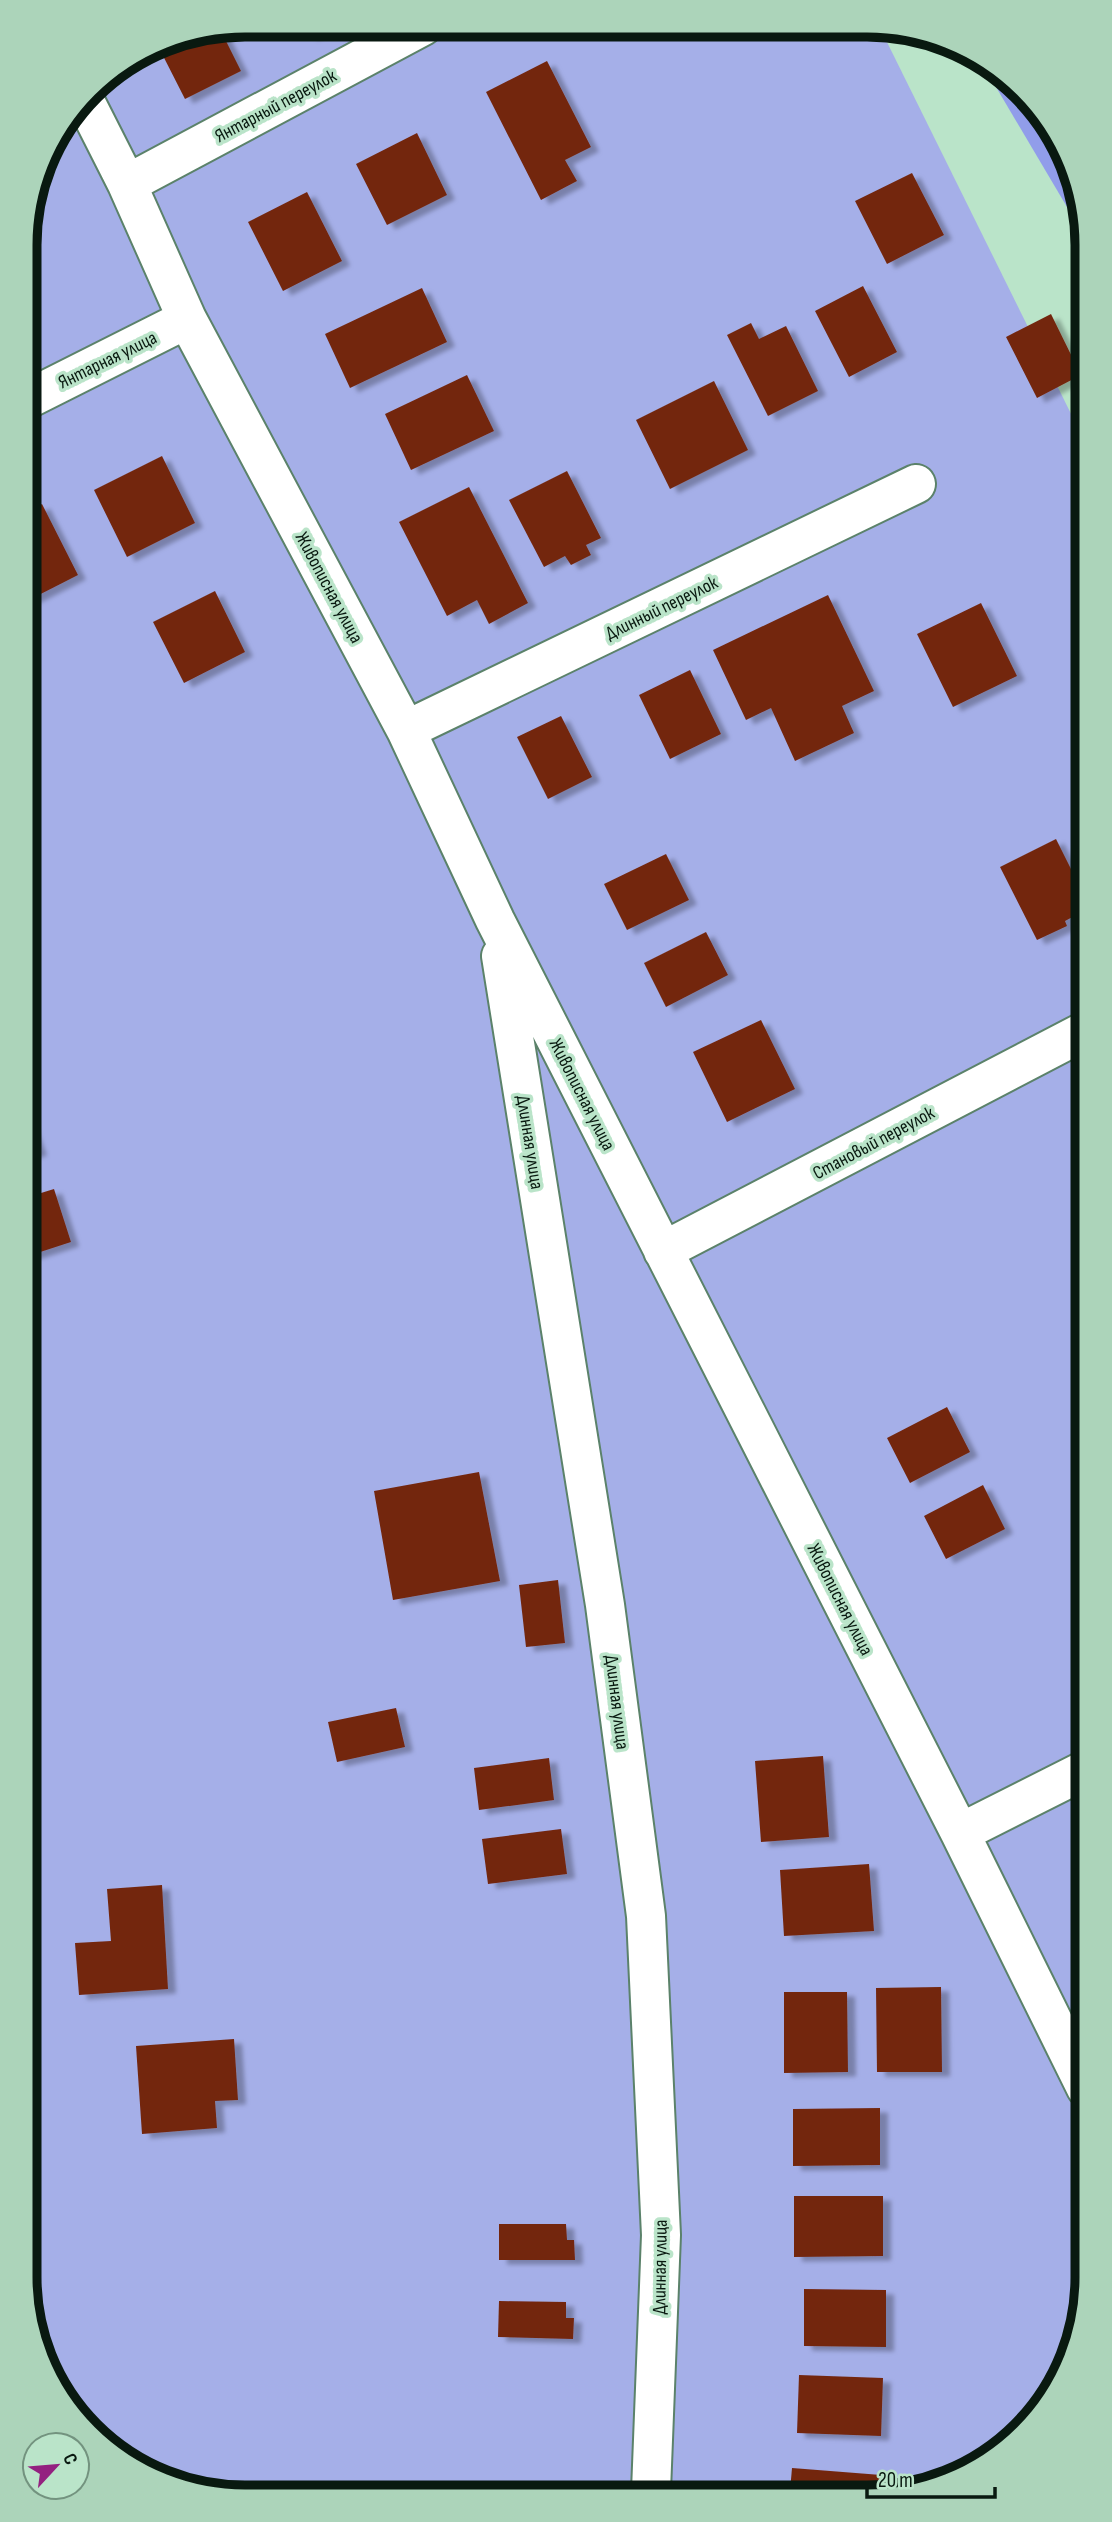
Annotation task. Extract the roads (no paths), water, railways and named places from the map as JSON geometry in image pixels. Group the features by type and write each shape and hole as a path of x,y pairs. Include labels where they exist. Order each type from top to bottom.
{"street":[{"name":"Янтарный переулок","path":"127,184 402,37"},
{"name":"Живописная улица","path":"89,108 127,184 187,319 406,730 495,920 960,1833 1075,2066"},
{"name":"Янтарная улица","path":"37,394 187,319"},
{"name":"Длинный переулок","path":"406,730 916,484"},
{"name":"Длинная улица","path":"495,920 605,1605 646,1916 661,2235 651,2485"},
{"name":"Становый переулок","path":"663,1251 1075,1036"},
{"path":"960,1833 1075,1774"}]}
